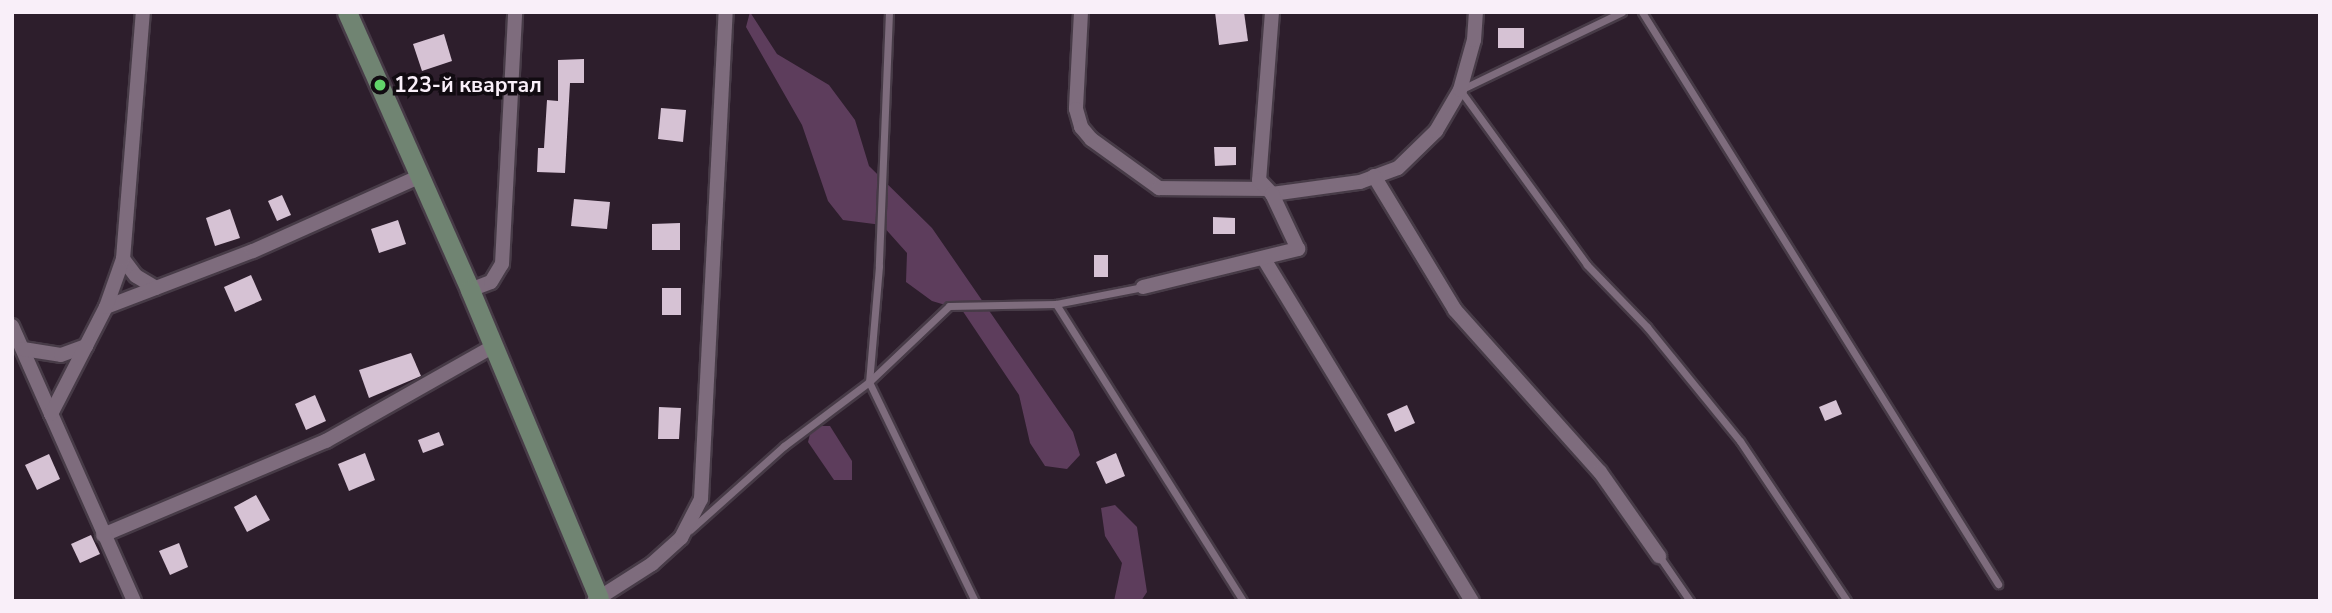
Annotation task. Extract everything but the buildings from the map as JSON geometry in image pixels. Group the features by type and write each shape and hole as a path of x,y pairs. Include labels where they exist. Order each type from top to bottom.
{"street":[{"path":"51,414 106,307 123,259 143,12"},
{"path":"347,12 494,346 597,600 652,564 681,538 701,499 706,462 726,12"},
{"path":"470,290 491,282 502,264 515,12"},
{"path":"1081,12 1076,109 1081,127 1091,139 1159,188 1268,192 1374,176 1398,167 1436,131 1460,90 1474,40 1476,12"},
{"path":"1143,287 1298,249 1259,180 1272,12"},
{"path":"106,307 421,176"},
{"path":"1374,176 1455,310 1600,472 1659,556"},
{"path":"123,259 136,276 156,288"},
{"path":"1264,259 1472,601"},
{"path":"12,326 134,601"},
{"path":"23,349 61,355 86,346"},
{"path":"103,535 326,441 494,346"}],"lane":[{"path":"889,12 879,266 869,382 975,601"},
{"path":"1622,12 1460,90 1587,265 1647,327 1740,441 1847,601"},
{"path":"1642,12 1998,584"},
{"path":"681,538 784,446 869,382 949,306 1055,304 1143,287"},
{"path":"1055,304 1243,601"},
{"path":"1659,556 1690,601"}],"shaded area":[{"path":"750,12 777,54 829,85 855,120 869,166 932,228 1073,432 1080,455 1067,469 1045,466 1030,443 1019,395 962,310 932,301 906,282 907,253 882,225 843,220 828,201 802,125 746,27"},
{"path":"812,426 830,426 852,461 852,480 834,480 808,442"},
{"path":"1115,505 1137,527 1147,592 1141,601 1114,601 1122,563 1105,536 1101,508"}],"place":[{"name":"123-й квартал","path":"380,85"}]}
